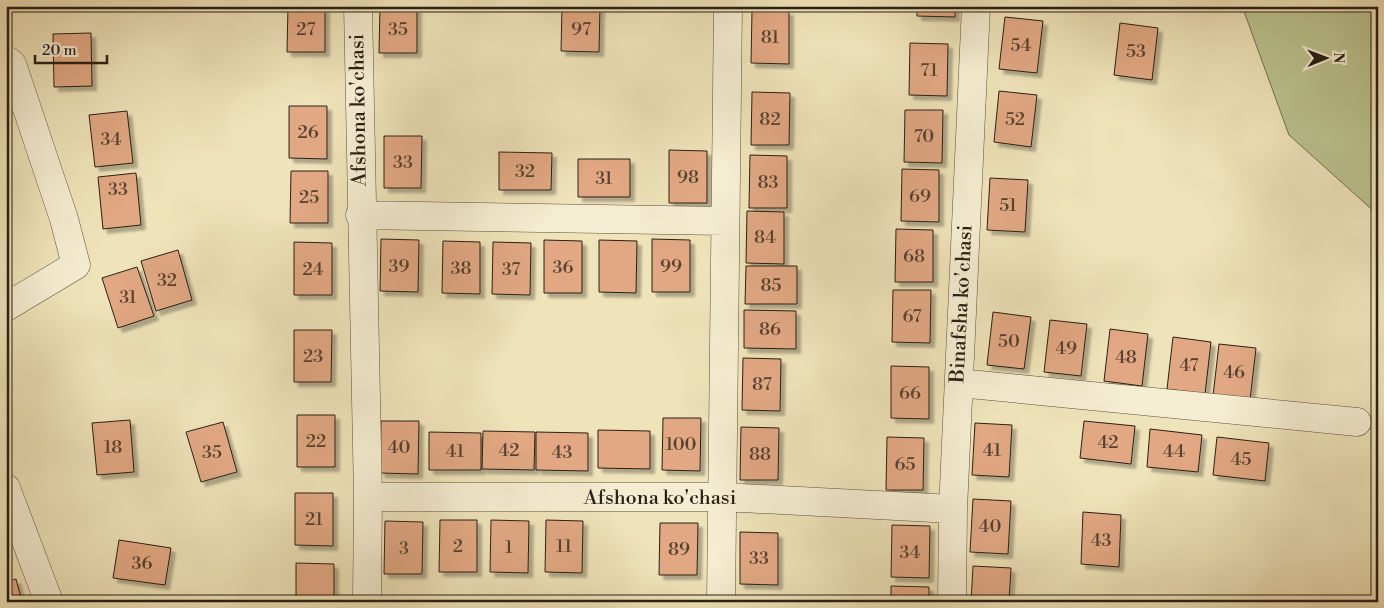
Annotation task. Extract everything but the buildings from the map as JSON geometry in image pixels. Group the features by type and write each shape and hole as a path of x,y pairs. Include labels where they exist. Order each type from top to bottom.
{"street":[{"name":"Afshona ko'chasi","path":"358,6 360,215 368,497 368,602"},
{"path":"721,602 728,6"},
{"name":"Binafsha ko'chasi","path":"952,602 953,509 976,6"},
{"path":"6,60 12,64 64,219 76,265 6,307"},
{"name":"Afshona ko'chasi","path":"360,215 725,221"},
{"path":"959,383 1356,422"},
{"path":"6,488 49,602"},
{"name":"Afshona ko'chasi","path":"368,497 722,498 953,509"}],"green space":[{"path":"1242,6 1378,6 1378,215 1289,135"}]}
